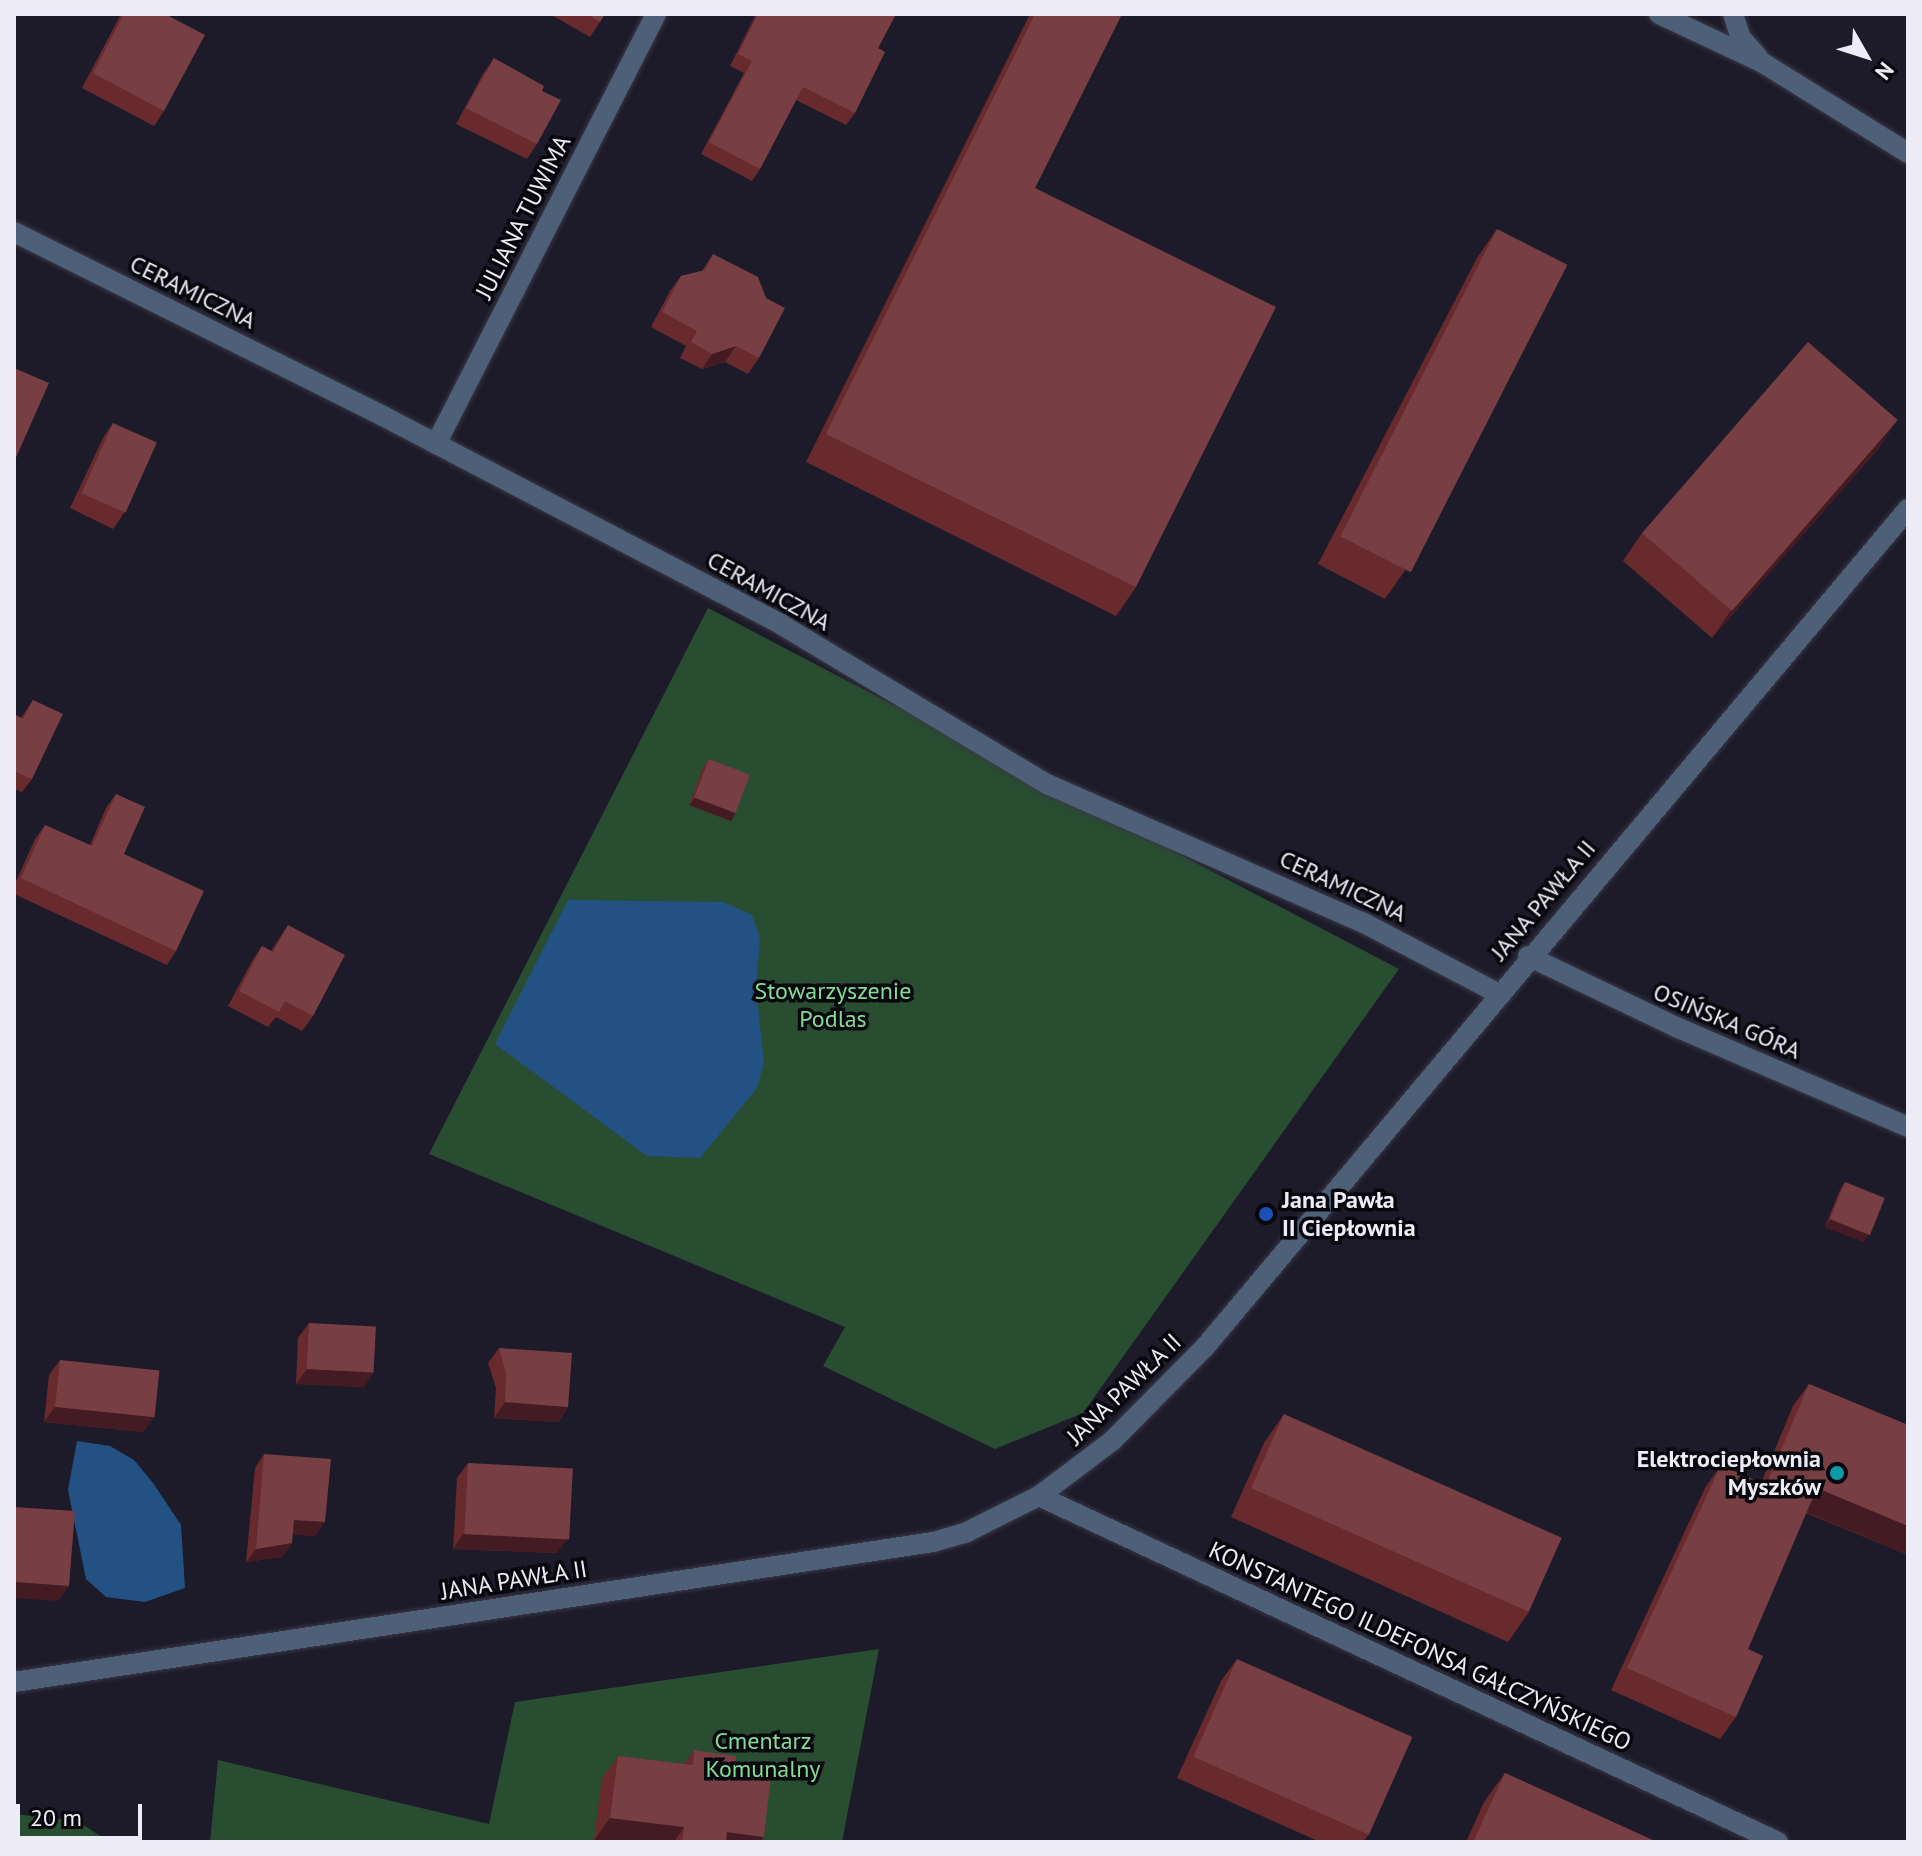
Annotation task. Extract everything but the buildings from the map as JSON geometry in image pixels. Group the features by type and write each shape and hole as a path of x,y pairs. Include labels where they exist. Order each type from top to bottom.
{"street":[{"name":"JULIANA TUWIMA","path":"436,444 656,14"},
{"path":"1659,14 1763,63 1908,153"},
{"path":"1733,14 1741,38 1763,63"},
{"name":"CERAMICZNA","path":"14,232 436,444 782,625 1047,784 1364,923 1499,994"},
{"name":"JANA PAWŁA II","path":"14,1682 933,1542 967,1532 1039,1496 1112,1441 1178,1378 1528,956 1908,509"},
{"name":"OSIŃSKA GÓRA","path":"1528,956 1664,1022 1908,1127"},
{"name":"KONSTANTEGO ILDEFONSA GAŁCZYŃSKIEGO","path":"1039,1496 1778,1842"}],"green space":[{"name":"Stowarzyszenie Podlas","path":"708,608 1399,969 1083,1413 995,1449 823,1366 845,1327 429,1154"},
{"name":"Cmentarz Komunalny","path":"879,1649 842,1842 210,1842 218,1760 489,1824 515,1702"},
{"path":"14,1814 77,1821 110,1842 14,1842"}],"water":[{"path":"568,900 723,902 752,915 760,938 756,987 764,1063 757,1088 700,1158 647,1156 495,1044"},
{"path":"77,1441 110,1446 134,1460 153,1483 181,1525 185,1588 145,1602 106,1597 86,1579 68,1490"}],"place":[{"name":"Jana Pawła II Ciepłownia","path":"1266,1214"},
{"name":"Elektrociepłownia Myszków","path":"1837,1473"}]}
